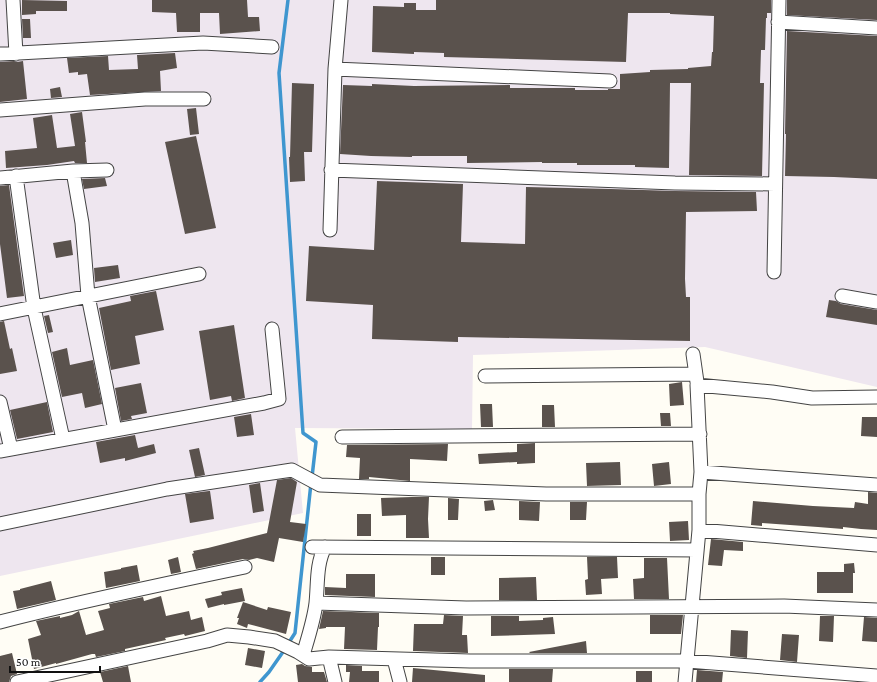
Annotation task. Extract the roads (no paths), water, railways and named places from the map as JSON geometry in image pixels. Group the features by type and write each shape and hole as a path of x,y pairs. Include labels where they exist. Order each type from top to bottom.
{"street":[{"path":"13,0 16,54"},
{"path":"330,230 335,69 341,0"},
{"path":"774,272 779,0"},
{"path":"778,22 877,28"},
{"path":"0,54 203,43 272,47"},
{"path":"335,69 610,81"},
{"path":"0,110 145,99 204,99"},
{"path":"0,178 73,171 107,170"},
{"path":"331,170 675,183 776,184"},
{"path":"73,171 82,223 88,296 115,430"},
{"path":"16,176 34,308 63,439"},
{"path":"0,314 199,274"},
{"path":"842,296 877,302"},
{"path":"0,402 5,450 279,399 272,329"},
{"path":"685,682 699,530 701,472 697,380 693,354"},
{"path":"485,376 697,380 812,398 877,397"},
{"path":"342,437 700,434"},
{"path":"0,524 167,490 292,470 320,485 546,494 700,494"},
{"path":"701,472 877,485"},
{"path":"699,530 877,545"},
{"path":"292,649 309,636 316,603 318,572 322,551 319,547 697,550"},
{"path":"0,622 136,590 245,567"},
{"path":"316,603 466,608 784,606 877,610"},
{"path":"17,682 226,636 275,642 292,649 309,659 329,657 495,661 687,661 877,676"},
{"path":"329,657 336,682"},
{"path":"394,659 400,682"}],"waterway":[{"path":"288,0 279,73 303,433 316,442 312,477"},
{"path":"288,644 295,633 311,483"},
{"path":"260,682 285,649"}]}
